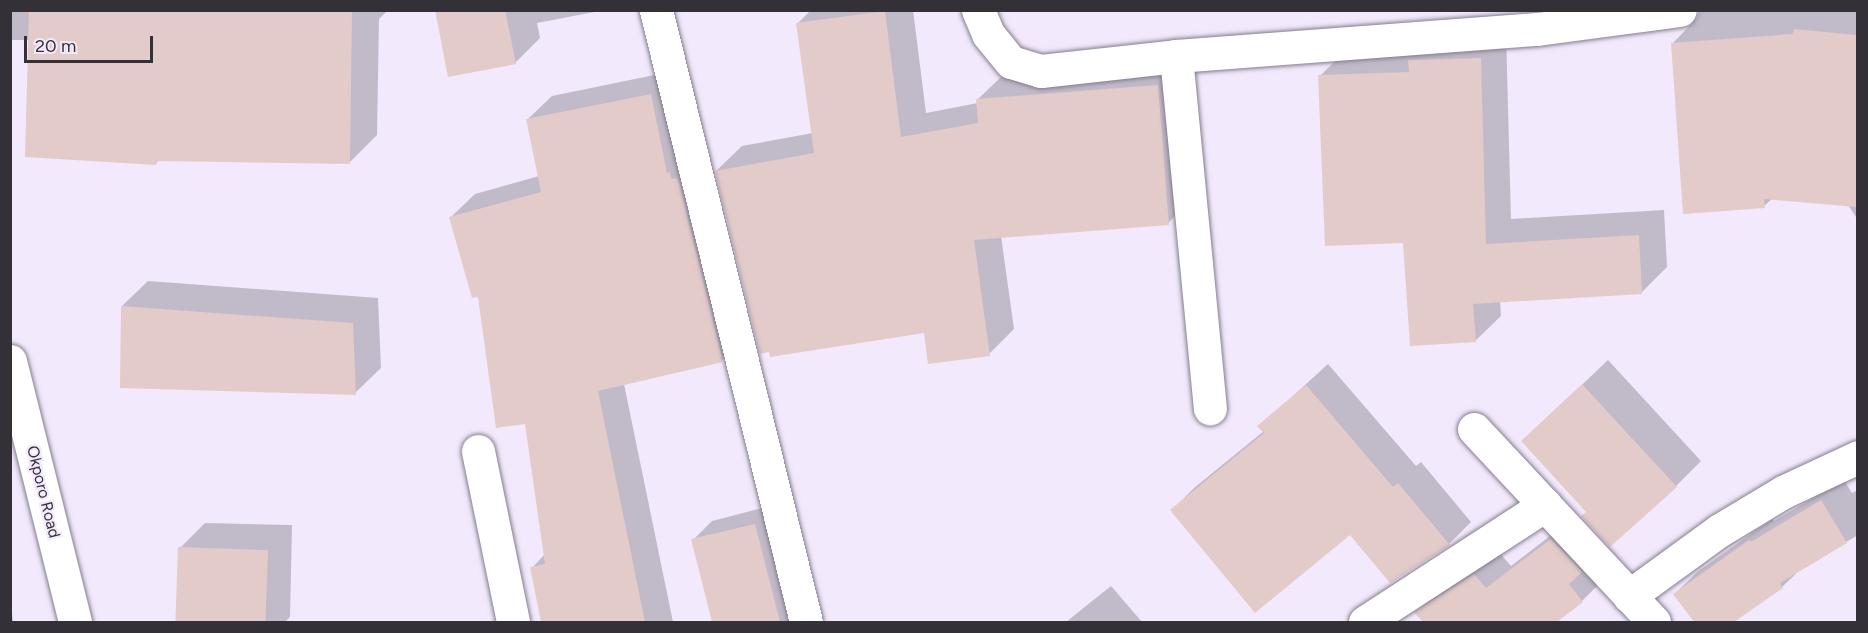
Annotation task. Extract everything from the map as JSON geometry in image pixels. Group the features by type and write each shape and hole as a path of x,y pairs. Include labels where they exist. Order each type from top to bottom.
{"street":[{"path":"656,10 806,622"},
{"path":"978,10 988,34 1011,62 1041,70 1176,56 1537,29 1680,10"},
{"path":"1176,56 1210,408"},
{"name":"Okporo Road","path":"10,361 75,622"},
{"path":"1474,429 1654,622"},
{"path":"478,452 513,622"},
{"path":"1629,596 1720,530 1783,492 1857,457"},
{"path":"1365,622 1545,506"}],"building":[{"path":"29,10 352,10 350,164 157,161 156,165 25,157"},
{"path":"435,10 505,10 516,64 448,77"},
{"path":"885,11 901,137 978,123 976,99 1158,85 1169,225 974,240 990,356 928,364 924,333 770,357 769,352 760,354 715,171 814,153 796,23"},
{"path":"1794,29 1857,35 1857,207 1764,199 1765,208 1683,214 1671,43 1793,34"},
{"path":"1481,58 1486,244 1639,235 1642,294 1473,304 1476,342 1410,346 1403,243 1325,246 1318,75 1409,72 1408,60"},
{"path":"651,94 667,173 670,172 671,179 678,178 723,362 598,391 645,622 541,622 530,567 545,564 525,424 496,428 478,297 472,298 449,217 541,192 526,119"},
{"path":"121,306 353,323 356,395 120,388"},
{"path":"1582,384 1677,487 1610,547 1581,516 1586,512 1521,441"},
{"path":"1306,385 1393,487 1398,483 1450,545 1390,583 1350,535 1255,613 1170,510 1264,433 1257,426"},
{"path":"1821,500 1847,543 1780,583 1783,588 1734,622 1694,622 1673,594 1749,540 1751,542"},
{"path":"755,524 780,622 712,622 691,539"},
{"path":"1551,539 1582,572 1569,584 1583,602 1557,622 1423,622 1414,612 1474,574 1486,588"},
{"path":"178,547 268,550 265,622 175,622"}]}
